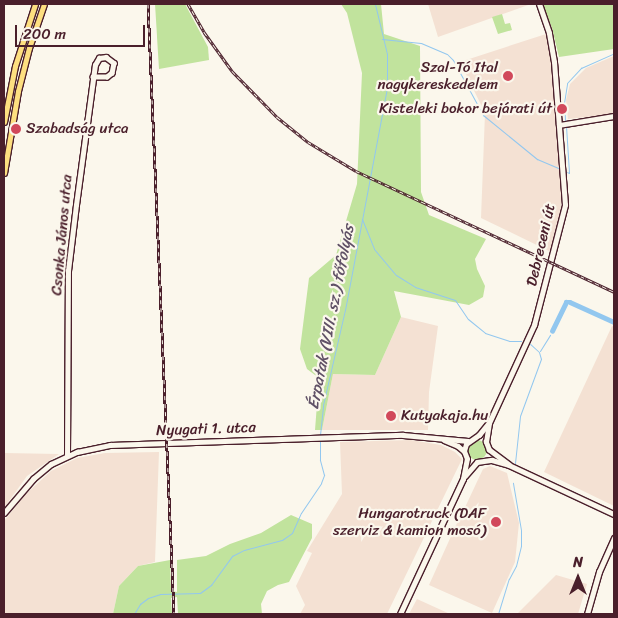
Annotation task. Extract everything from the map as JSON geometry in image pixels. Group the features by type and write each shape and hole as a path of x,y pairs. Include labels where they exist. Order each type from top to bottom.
{"main road":[{"path":"4,122 15,66 36,4"},
{"path":"4,173 20,83 44,4"}],"street":[{"name":"Debreceni út","path":"489,423 534,325 563,218 565,198 554,62 549,33 539,4"},
{"name":"Csonka János utca","path":"67,456 68,271 93,77 95,65 99,58 106,56 114,63 112,73 107,77 93,77"},
{"path":"559,125 614,116"},
{"path":"400,614 463,478 467,458 464,451 468,442 476,438 489,423"},
{"path":"489,423 486,442 489,450 509,466"},
{"name":"Nyugati 1. utca","path":"4,513 39,474 67,456 110,445 402,434 468,442"},
{"name":"Nyugati 1. utca","path":"433,437 458,446 464,451"},
{"path":"476,438 486,442"},
{"path":"484,460 489,450"},
{"path":"467,458 477,462"},
{"path":"463,478 477,462 484,460 509,466 614,514"},
{"path":"587,614 599,572 614,538"}],"shaded area":[{"path":"428,4 531,4 438,37"},
{"path":"546,34 551,59 562,187 561,210 551,252 481,218 485,113 460,62"},
{"path":"614,56 614,114 568,119 566,100 570,84 586,68"},
{"path":"401,317 438,326 429,392 428,430 322,430 333,374 375,375"},
{"path":"612,326 614,327 614,506 544,472"},
{"path":"411,440 441,445 455,452 462,459 387,614 300,614 305,605 296,586 312,553 307,551 342,494 340,442"},
{"path":"159,452 155,562 138,566 119,586 113,614 4,614 4,521 26,494 51,471 77,458 105,453"},
{"path":"4,453 59,454 27,476 4,508"},
{"path":"490,466 507,473 519,523 515,562 492,613 429,585 457,523 456,520 460,518 483,469"},
{"path":"556,575 587,584 578,614 517,614"},
{"path":"417,599 450,614 409,614"}],"green space":[{"path":"155,4 185,4 208,47 209,60 159,69"},
{"path":"341,4 381,4 384,34 420,46 421,192 429,215 486,239 475,259 477,269 485,286 483,297 469,305 394,291 401,317 375,375 333,374 322,430 315,430 319,378 307,369 300,349 309,278 336,255 357,184 362,73 347,13"},
{"path":"542,4 614,4 614,49 559,57 552,28"},
{"path":"502,14 505,24 510,23 512,30 498,34 492,17"},
{"path":"477,440 484,443 487,450 484,457 477,460 470,457 467,450 470,443"},
{"path":"291,515 312,524 312,538 289,582 267,591 261,604 262,614 178,614 177,597 171,598 172,614 113,614 119,586 138,566 170,560 171,591 177,592 177,560 206,556 230,544 261,533"}],"waterway":[{"name":"Érpatak (VIII. sz.) főfolyás","path":"320,435 323,405 345,310 387,87 387,54 375,4"},
{"path":"382,39 421,43 447,54 453,60 483,115 537,159 560,169"},
{"path":"565,120 564,103 567,83 581,68 614,53"},
{"path":"566,126 569,173 567,172"},
{"path":"362,219 374,249 396,275 415,287 455,300 468,319 485,333 509,341 521,341"},
{"path":"552,331 566,302 570,302 614,322"},
{"path":"540,351 550,335"},
{"path":"515,463 520,416 541,359 539,352 530,344"},
{"name":"Érpatak (VIII. sz.) főfolyás","path":"134,614 140,604 148,598 160,594 200,593 211,585 232,556 244,550 282,540 292,533 301,513 321,483 324,475 320,460 320,439"},
{"path":"498,614 509,579 516,566 521,546 521,530 513,483"}],"railway":[{"path":"148,4 174,614"},
{"path":"188,4 204,32 232,71 277,117 308,142 356,171 614,292"}],"place":[{"name":"Szal-Tó Ital nagykereskedelem","path":"508,76"},
{"name":"Kisteleki bokor bejárati út","path":"562,109"},
{"name":"Szabadság utca","path":"16,129"},
{"name":"Kutyakaja.hu","path":"391,416"},
{"name":"Hungarotruck (DAF szerviz & kamion mosó)","path":"496,522"}]}
